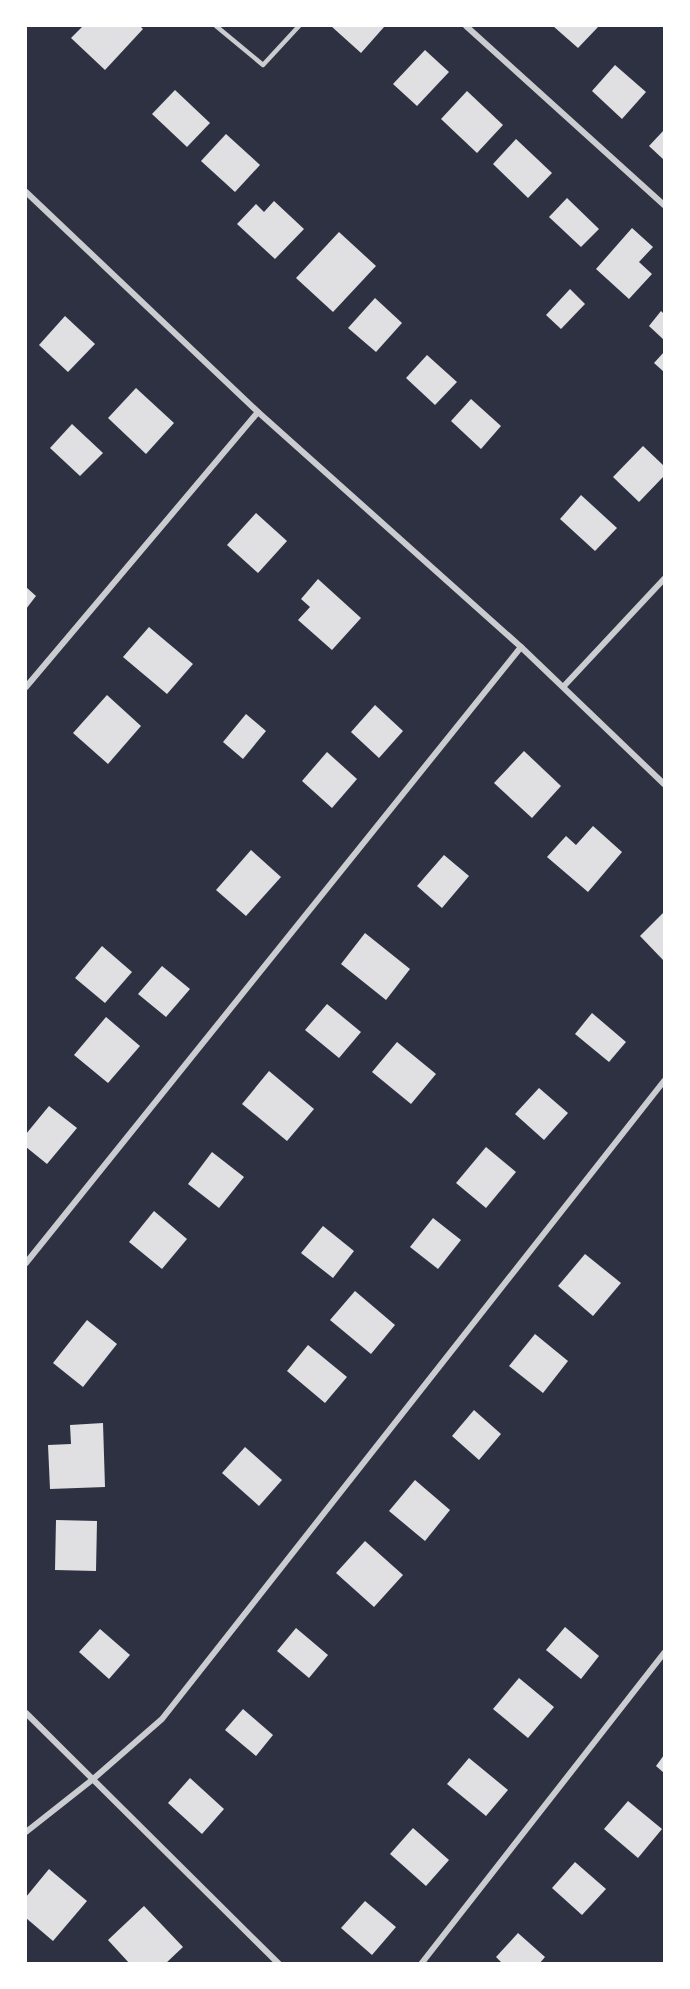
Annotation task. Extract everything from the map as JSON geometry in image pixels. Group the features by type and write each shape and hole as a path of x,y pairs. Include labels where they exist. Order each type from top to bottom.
{"street":[{"path":"466,26 664,206"},
{"path":"26,192 258,412 521,646 664,784"},
{"path":"26,687 258,412"},
{"path":"564,686 664,579"},
{"path":"26,1263 521,646"},
{"path":"26,1832 92,1780 162,1719 664,1081"},
{"path":"422,1964 664,1653"},
{"path":"26,1713 279,1964"}],"lane":[{"path":"216,26 263,65 299,26"}],"building":[{"path":"83,26 140,26 143,29 105,70 71,38"},
{"path":"331,26 383,26 384,27 361,53"},
{"path":"553,26 599,26 578,48"},
{"path":"425,50 449,72 417,106 393,84"},
{"path":"615,65 646,92 622,119 592,91"},
{"path":"175,90 210,123 187,147 152,114"},
{"path":"467,91 503,125 477,153 441,119"},
{"path":"664,130 664,160 649,146"},
{"path":"226,134 260,165 235,192 201,161"},
{"path":"516,139 552,173 528,198 493,164"},
{"path":"567,198 599,229 581,247 549,217"},
{"path":"274,201 304,229 275,259 237,224 256,204 264,212"},
{"path":"632,228 653,247 639,262 652,274 629,299 596,269"},
{"path":"339,232 376,266 333,312 296,278"},
{"path":"570,289 585,304 561,329 546,315"},
{"path":"375,298 402,323 376,352 348,328"},
{"path":"661,311 664,314 664,340 649,326"},
{"path":"65,316 95,344 68,372 39,345"},
{"path":"664,352 664,372 654,363"},
{"path":"427,355 457,382 435,405 406,378"},
{"path":"136,388 174,423 146,454 108,418"},
{"path":"471,399 501,426 481,449 451,421"},
{"path":"72,424 103,453 80,476 50,448"},
{"path":"643,446 664,466 664,476 639,502 613,477"},
{"path":"581,495 617,528 595,551 560,519"},
{"path":"256,513 287,541 258,573 227,545"},
{"path":"318,579 361,618 332,650 298,620 310,607 301,599"},
{"path":"26,587 36,596 26,609"},
{"path":"149,627 193,664 167,694 123,657"},
{"path":"107,695 141,726 108,764 73,733"},
{"path":"375,705 403,731 379,758 351,732"},
{"path":"246,714 266,731 243,759 223,742"},
{"path":"524,751 561,786 532,818 494,783"},
{"path":"327,752 357,779 332,808 302,781"},
{"path":"593,826 622,852 588,892 547,857 566,836 576,845"},
{"path":"251,850 281,877 246,916 216,890"},
{"path":"444,855 469,876 442,908 417,886"},
{"path":"664,912 664,961 640,936"},
{"path":"365,933 410,969 386,1000 341,964"},
{"path":"102,946 132,972 105,1003 75,978"},
{"path":"162,966 190,989 166,1017 138,994"},
{"path":"327,1004 361,1032 339,1058 305,1030"},
{"path":"592,1013 626,1042 609,1062 575,1034"},
{"path":"106,1017 140,1046 108,1083 74,1055"},
{"path":"397,1042 436,1074 411,1104 372,1072"},
{"path":"269,1071 314,1109 287,1141 242,1104"},
{"path":"539,1088 568,1113 544,1140 515,1114"},
{"path":"49,1106 77,1128 47,1164 26,1147 26,1134"},
{"path":"486,1147 516,1172 486,1208 456,1183"},
{"path":"212,1152 244,1177 219,1208 188,1184"},
{"path":"154,1211 187,1239 162,1269 129,1242"},
{"path":"433,1218 461,1240 438,1269 410,1247"},
{"path":"323,1226 354,1251 333,1278 301,1253"},
{"path":"585,1254 621,1283 593,1316 558,1286"},
{"path":"355,1291 395,1325 371,1354 330,1320"},
{"path":"87,1320 117,1344 83,1387 53,1363"},
{"path":"535,1334 568,1361 543,1393 509,1366"},
{"path":"308,1345 347,1377 325,1403 287,1371"},
{"path":"474,1410 501,1434 479,1460 452,1436"},
{"path":"103,1423 105,1487 50,1489 48,1445 71,1444 70,1425"},
{"path":"245,1447 282,1480 259,1506 222,1473"},
{"path":"415,1480 450,1510 425,1541 389,1511"},
{"path":"56,1520 97,1521 96,1571 55,1570"},
{"path":"365,1541 403,1575 374,1607 336,1573"},
{"path":"565,1627 599,1656 581,1679 546,1650"},
{"path":"296,1628 328,1655 309,1678 277,1651"},
{"path":"100,1629 130,1655 109,1679 79,1652"},
{"path":"519,1678 554,1707 528,1738 493,1709"},
{"path":"243,1709 273,1735 256,1756 225,1730"},
{"path":"664,1755 664,1773 656,1766"},
{"path":"469,1758 508,1790 486,1816 447,1784"},
{"path":"190,1778 224,1809 202,1834 168,1803"},
{"path":"628,1801 662,1829 638,1858 604,1829"},
{"path":"413,1828 449,1860 426,1886 390,1854"},
{"path":"575,1862 606,1889 582,1915 552,1888"},
{"path":"49,1869 87,1901 53,1941 26,1918 26,1897"},
{"path":"365,1901 396,1927 372,1955 341,1928"},
{"path":"144,1906 183,1947 165,1964 130,1964 108,1940"},
{"path":"518,1933 545,1957 539,1964 503,1964 496,1957"}]}
